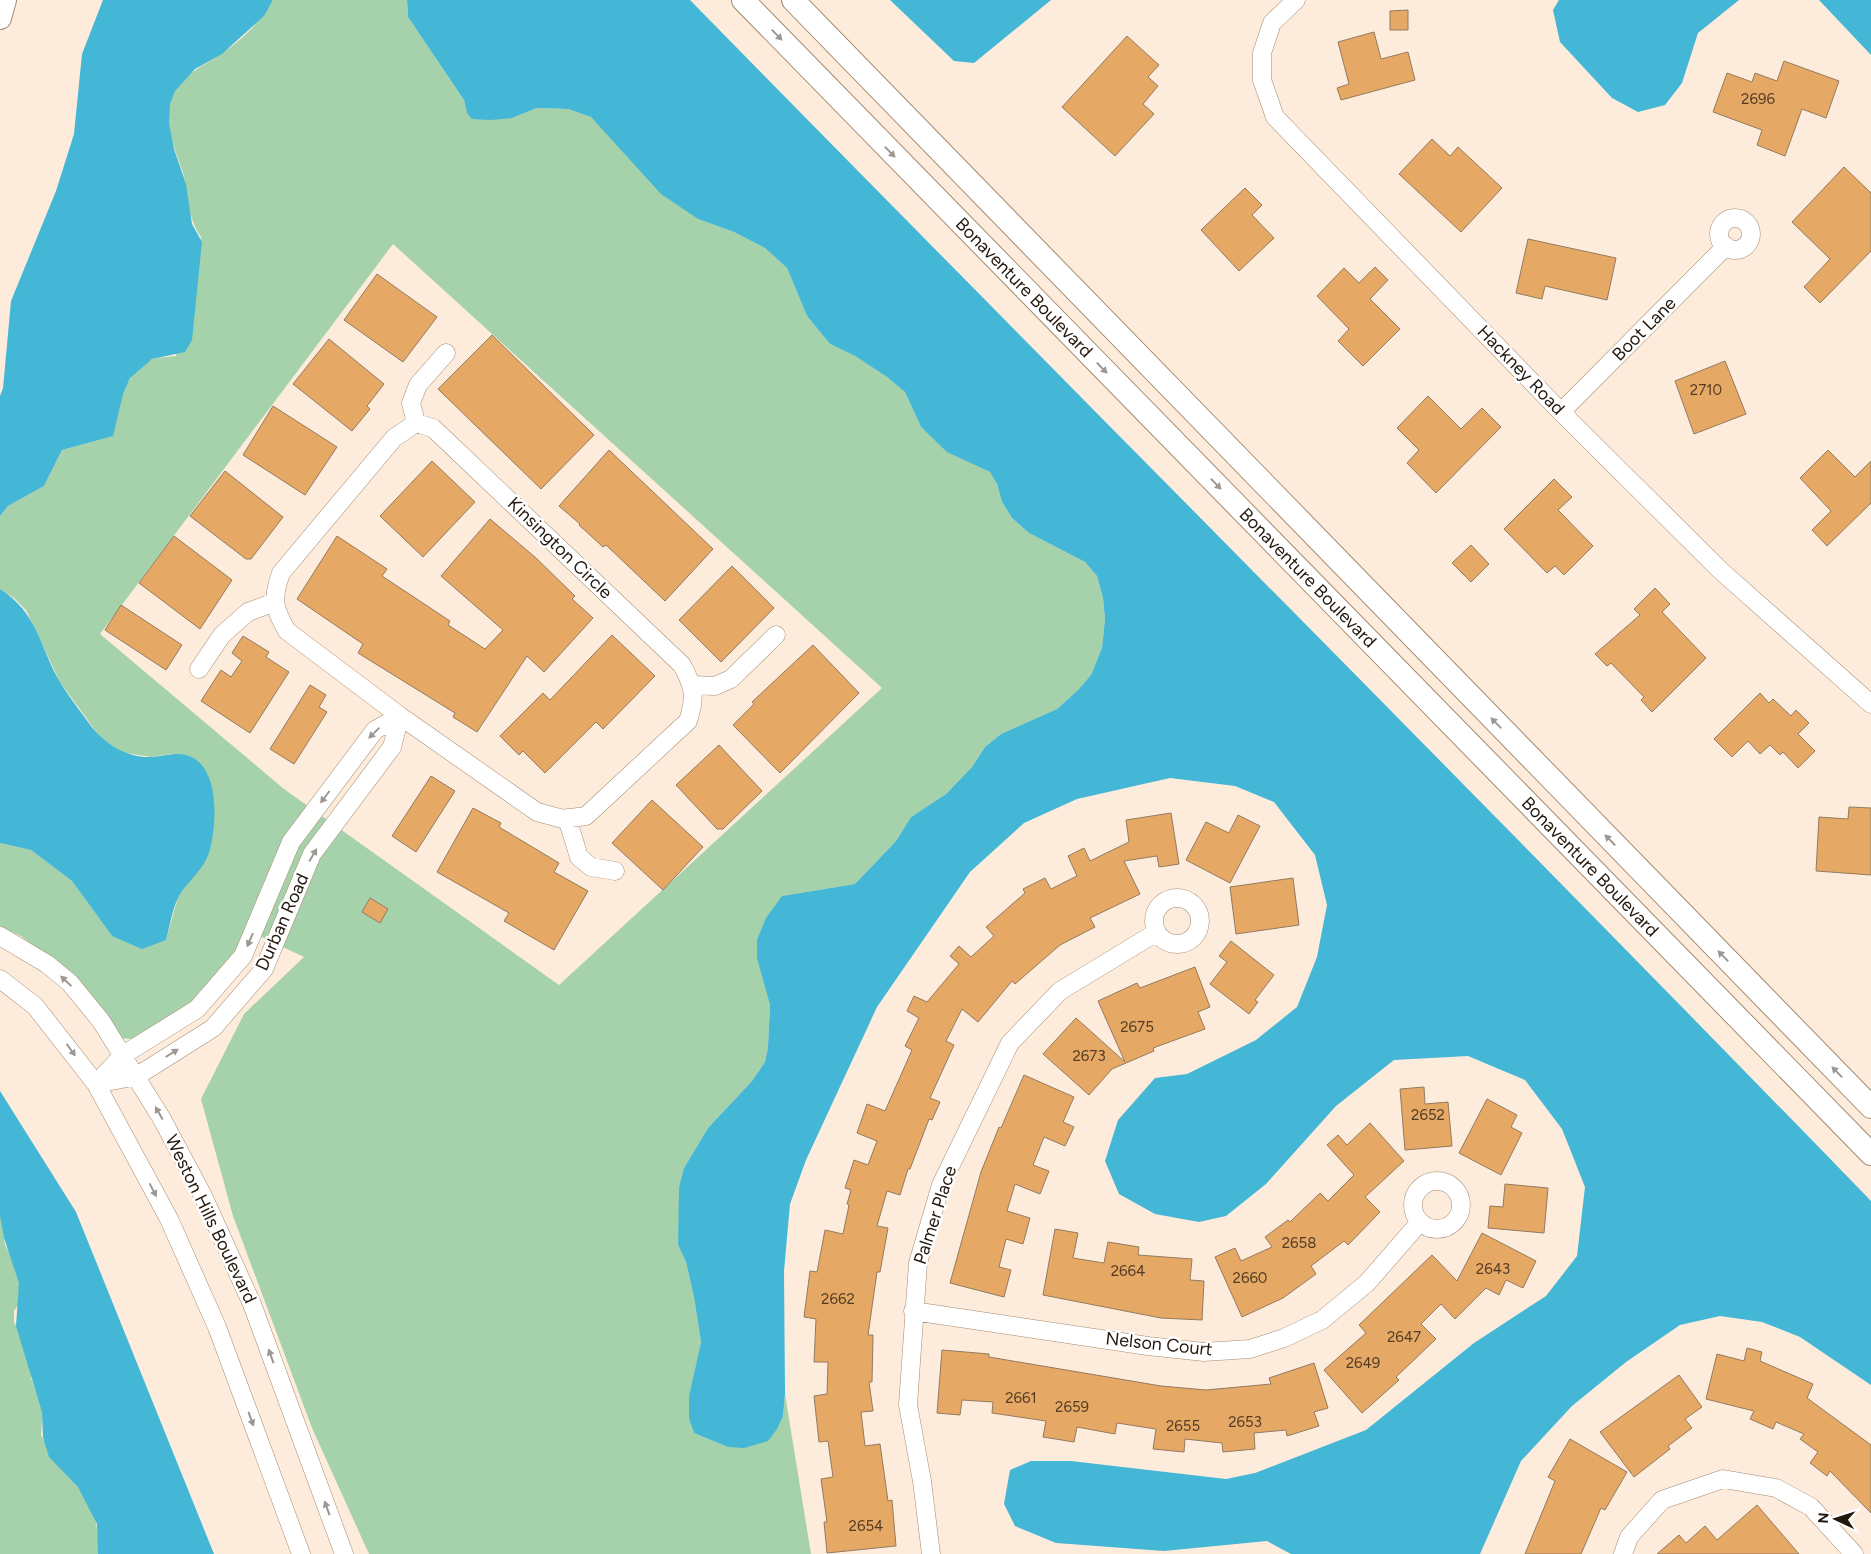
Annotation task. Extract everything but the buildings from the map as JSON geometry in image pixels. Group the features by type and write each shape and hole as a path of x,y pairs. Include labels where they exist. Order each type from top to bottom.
{"main road":[{"path":"0,18 5,0"},
{"name":"Bonaventure Boulevard","path":"743,0 1871,1154"},
{"name":"Bonaventure Boulevard","path":"793,0 1871,1107"}],"street":[{"name":"Hackney Road","path":"1296,0 1272,23 1262,53 1262,80 1275,117 1562,412 1720,570 1871,704"},
{"name":"Boot Lane","path":"1562,412 1726,246"},
{"path":"446,353 418,384 412,403 416,423 394,438 280,573 274,594 276,612 288,631 400,716 536,812 567,818 586,816 688,721 694,704 693,685 715,686 731,679 776,635"},
{"name":"Kinsington Circle","path":"416,423 433,428 440,434 682,665 693,685"},
{"path":"199,669 222,635 248,612 275,602"},
{"name":"Durban Road","path":"96,1084 123,1055 197,1009 243,956 291,842 374,730 400,716"},
{"name":"Durban Road","path":"96,1084 137,1076 213,1028 264,969 312,854 392,748 400,716"},
{"path":"354,758 374,773"},
{"path":"567,818 579,857 591,867 615,871"},
{"name":"Palmer Place","path":"931,1554 922,1481 908,1405 913,1311 918,1262 941,1185 1010,1043 1060,991 1157,932"},
{"name":"Weston Hills Boulevard","path":"0,936 47,964 70,983 101,1021 137,1076 204,1196 252,1304 344,1554"},
{"path":"0,979 35,1006 96,1084 169,1218 217,1327 301,1554"},
{"name":"Nelson Court","path":"913,1311 1148,1346 1204,1352 1250,1348 1284,1338 1322,1320 1367,1283 1420,1222"},
{"path":"1623,1554 1630,1537 1662,1500 1723,1479 1776,1488 1810,1507 1854,1554"}],"green space":[{"path":"273,0 407,0 408,17 464,100 467,113 512,118 537,108 568,109 591,117 698,219 734,232 765,248 787,268 807,316 830,344 855,356 887,377 905,392 921,427 947,451 990,472 997,484 1002,502 1012,518 1029,533 1085,562 1097,576 1103,598 1105,619 1102,648 1091,675 1078,690 1057,709 1001,734 985,747 972,767 946,794 911,817 896,841 855,884 782,896 765,985 770,1005 768,1047 765,1062 752,1081 708,1128 684,1168 678,1245 686,1262 701,1342 689,1397 689,1419 694,1433 728,1447 783,1416 785,1394 811,1554 369,1554 312,1428 233,1216 201,1099 244,1014 304,957 253,933 197,1009 143,1039 131,1039 122,1038 112,1029 80,983 21,936 0,926 0,843 31,850 72,881 112,936 166,940 178,897 208,854 172,754 151,757 120,752 100,737 60,682 26,610 14,598 0,589 0,516 8,506 44,486 62,450 112,436 124,391 135,372 143,364 153,359 176,356 201,237 193,221 183,173 172,138 169,120 170,102 173,93 184,79 236,43 257,23","holes":["393,244 882,688 559,985 284,789 100,634"]},
{"path":"0,1207 5,1245 21,1276 19,1304 14,1311 14,1322 31,1366 31,1378 43,1410 41,1435 51,1452 68,1463 95,1517 101,1554 0,1554"}],"water":[{"path":"103,0 273,0 264,16 222,54 195,69 175,91 170,104 169,123 174,149 186,184 192,224 202,242 192,340 185,352 152,359 130,378 123,394 113,436 62,450 44,486 8,506 0,516 0,396 3,388 11,301 56,191 74,134 82,54"},
{"path":"407,0 690,0 1871,1201 1871,1385 1800,1337 1762,1322 1720,1316 1680,1325 1626,1362 1572,1406 1521,1461 1480,1554 1291,1554 1267,1541 1164,1551 1056,1543 1015,1526 1004,1504 1010,1470 1031,1461 1071,1461 1226,1479 1255,1473 1366,1430 1474,1343 1546,1296 1577,1256 1585,1187 1562,1129 1525,1080 1468,1056 1394,1060 1336,1106 1266,1184 1226,1216 1199,1222 1155,1214 1119,1194 1105,1161 1118,1120 1155,1078 1187,1074 1256,1040 1297,1007 1317,957 1327,905 1315,855 1274,802 1235,786 1170,778 1077,799 1024,823 970,872 877,1007 806,1160 790,1204 784,1271 785,1394 783,1416 777,1429 768,1441 744,1448 728,1447 694,1433 689,1419 689,1396 701,1342 686,1262 678,1245 679,1188 684,1168 708,1128 752,1081 765,1062 768,1047 770,1005 757,958 757,940 766,918 782,896 855,884 896,841 911,817 946,794 972,767 985,747 1001,734 1057,709 1078,690 1091,675 1102,648 1105,619 1103,598 1097,576 1085,562 1029,533 1012,518 1002,502 997,484 990,472 947,452 921,427 905,392 887,377 855,356 830,344 807,316 787,268 765,248 734,232 698,219 661,194 591,117 568,109 537,108 512,118 472,119 467,113 464,100 408,17"},
{"path":"890,0 1051,0 974,63 954,61"},
{"path":"1559,0 1739,0 1698,33 1682,83 1665,105 1638,112 1612,98 1560,42 1553,10"},
{"path":"1819,0 1871,0 1871,55"},
{"path":"0,589 13,598 30,619 60,682 91,726 103,739 126,753 143,757 174,754 186,755 197,761 205,770 211,783 214,797 212,841 207,859 179,896 166,940 142,949 112,936 72,881 31,850 0,843"},
{"path":"0,1091 76,1212 214,1554 98,1554 97,1524 78,1487 49,1457 43,1437 42,1412 16,1326 19,1283 4,1238 0,1216"}]}
